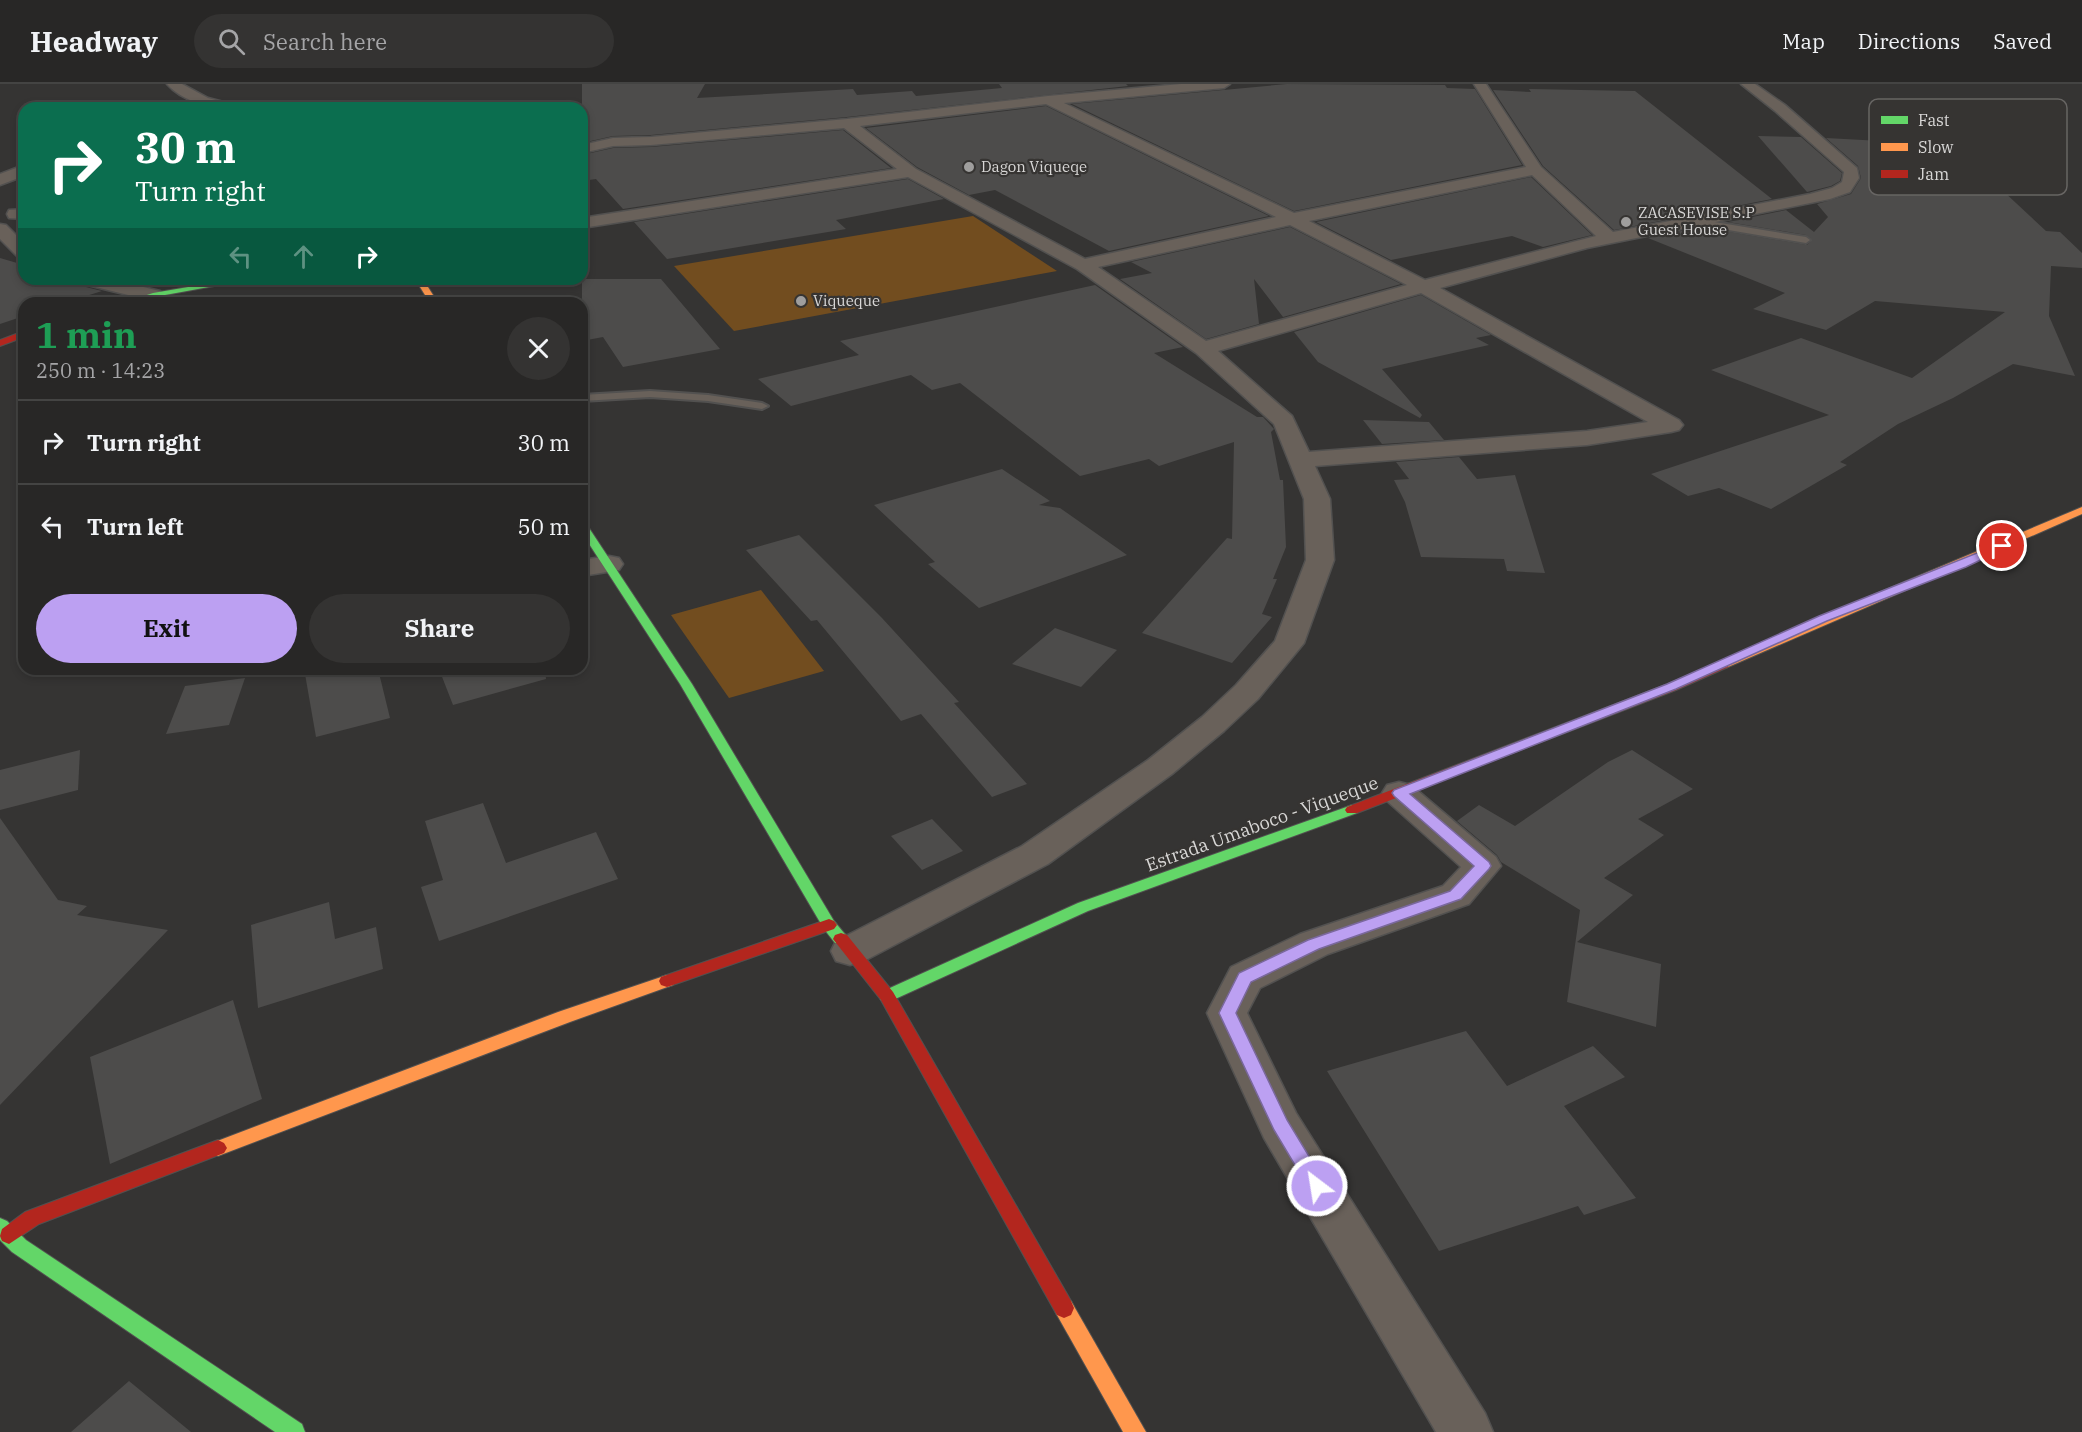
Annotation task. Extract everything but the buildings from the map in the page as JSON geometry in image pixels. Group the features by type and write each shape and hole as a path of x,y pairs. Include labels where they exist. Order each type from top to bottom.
{"main road":[{"path":"146,297 213,285"},
{"path":"0,343 18,336"},
{"name":"Estrada Umaboco - Viqueque","path":"887,996 1083,907 1399,793 1672,687 1823,619 1962,564 2082,510"},
{"path":"588,534 686,684 829,925 887,996 1135,1432"},
{"path":"294,1432 20,1246 4,1231 32,1218 553,1021 829,925"}],"street":[{"path":"173,84 207,102"},
{"path":"588,148 613,142 651,141 848,123 1048,100 1224,84"},
{"path":"1480,84 1535,170 1609,238"},
{"path":"1203,349 1424,286 1609,238 1810,199 1846,189 1852,180 1852,171 1780,108 1748,84"},
{"path":"1048,100 1424,286 1671,424 1587,438 1300,460"},
{"path":"848,123 910,172 1083,264 1203,349 1284,421 1317,499 1320,560 1289,643 1247,692 1160,767 1035,855 850,951"},
{"path":"1083,264 1535,170"},
{"path":"0,180 18,172"},
{"path":"588,222 910,172"},
{"path":"0,229 18,247"},
{"path":"111,285 153,295"},
{"path":"588,567 609,564"},
{"path":"1399,793 1484,866 1456,895 1314,944 1245,978 1227,1013 1280,1125 1466,1432"}],"lane":[{"path":"1696,222 1806,240"},
{"path":"588,398 650,394 708,398 762,406"}],"shaded area":[{"name":"Viqueque","path":"973,216 1057,271 734,331 674,266"},
{"path":"761,590 824,671 729,698 671,615"}],"traffic: fast":[{"path":"146,297 213,285"},
{"path":"588,534 686,684 829,925 841,939"},
{"path":"887,996 1083,907 1352,810"},
{"path":"0,1227 19,1246 294,1432"}],"traffic: slow":[{"path":"423,285 430,297"},
{"path":"1724,664 2082,510"},
{"path":"218,1148 564,1017 667,981"},
{"path":"1064,1308 1135,1432"}],"traffic: jam":[{"path":"0,343 18,336"},
{"path":"1352,810 1672,687 1724,664"},
{"path":"667,981 829,925"},
{"path":"841,939 887,996 1064,1308"},
{"path":"9,1235 32,1218 218,1148"}],"place":[{"name":"Dagon Viqueqe","path":"969,167"},
{"name":"ZACASEVISE S.P Guest House","path":"1626,222"},
{"name":"Viqueque","path":"801,301"}],"route":[{"path":"1317,1186 1280,1125 1227,1013 1245,978 1314,944 1456,895 1484,866 1399,793 1672,687 1823,619 2002,546"}]}
